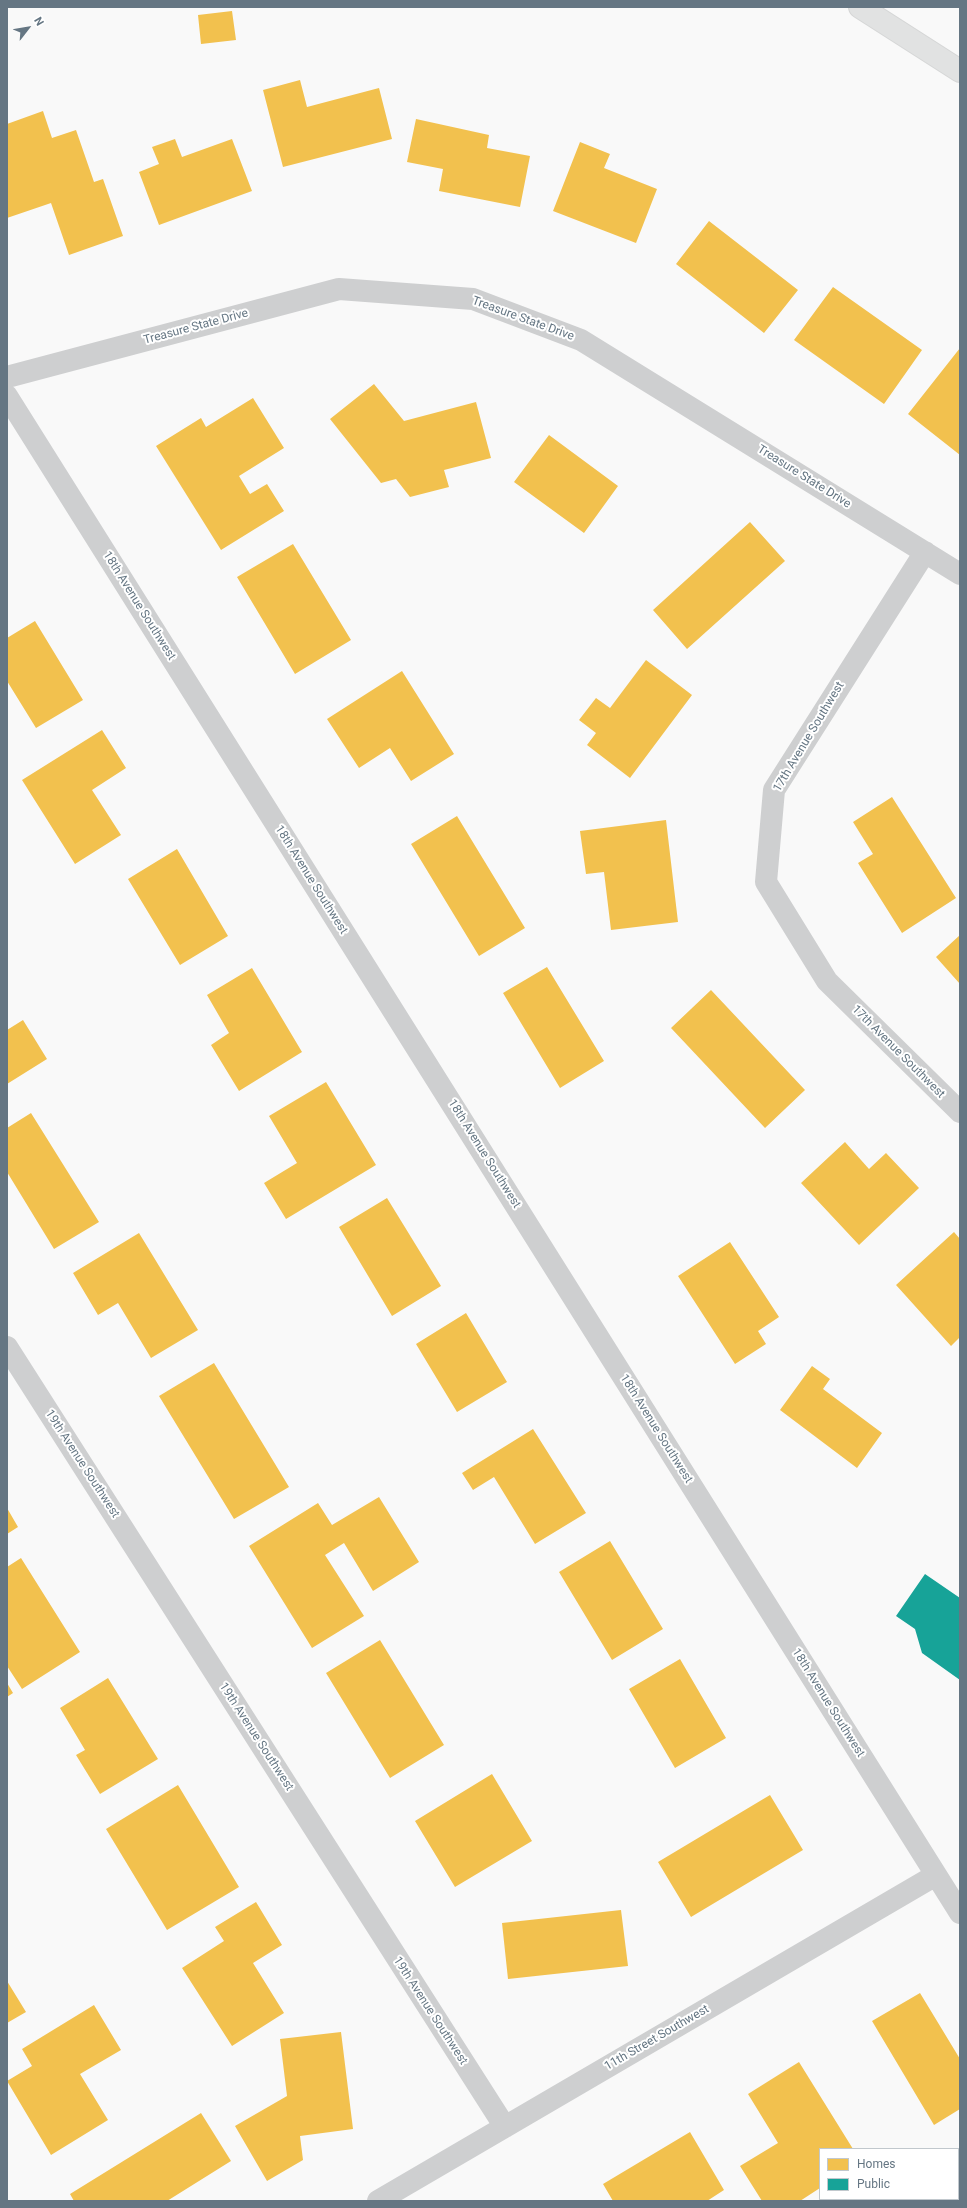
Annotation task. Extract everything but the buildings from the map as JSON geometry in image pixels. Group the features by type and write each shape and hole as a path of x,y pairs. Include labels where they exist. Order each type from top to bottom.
{"highway":[{"path":"860,7 960,71"}],"street":[{"name":"Treasure State Drive","path":"7,377 339,289 473,299 582,340 960,574"},
{"name":"18th Avenue Southwest","path":"7,396 960,1913"},
{"name":"17th Avenue Southwest","path":"925,552 774,790 766,882 827,981 960,1112"},
{"name":"19th Avenue Southwest","path":"7,1348 505,2128"},
{"name":"11th Street Southwest","path":"378,2201 936,1875"}]}
